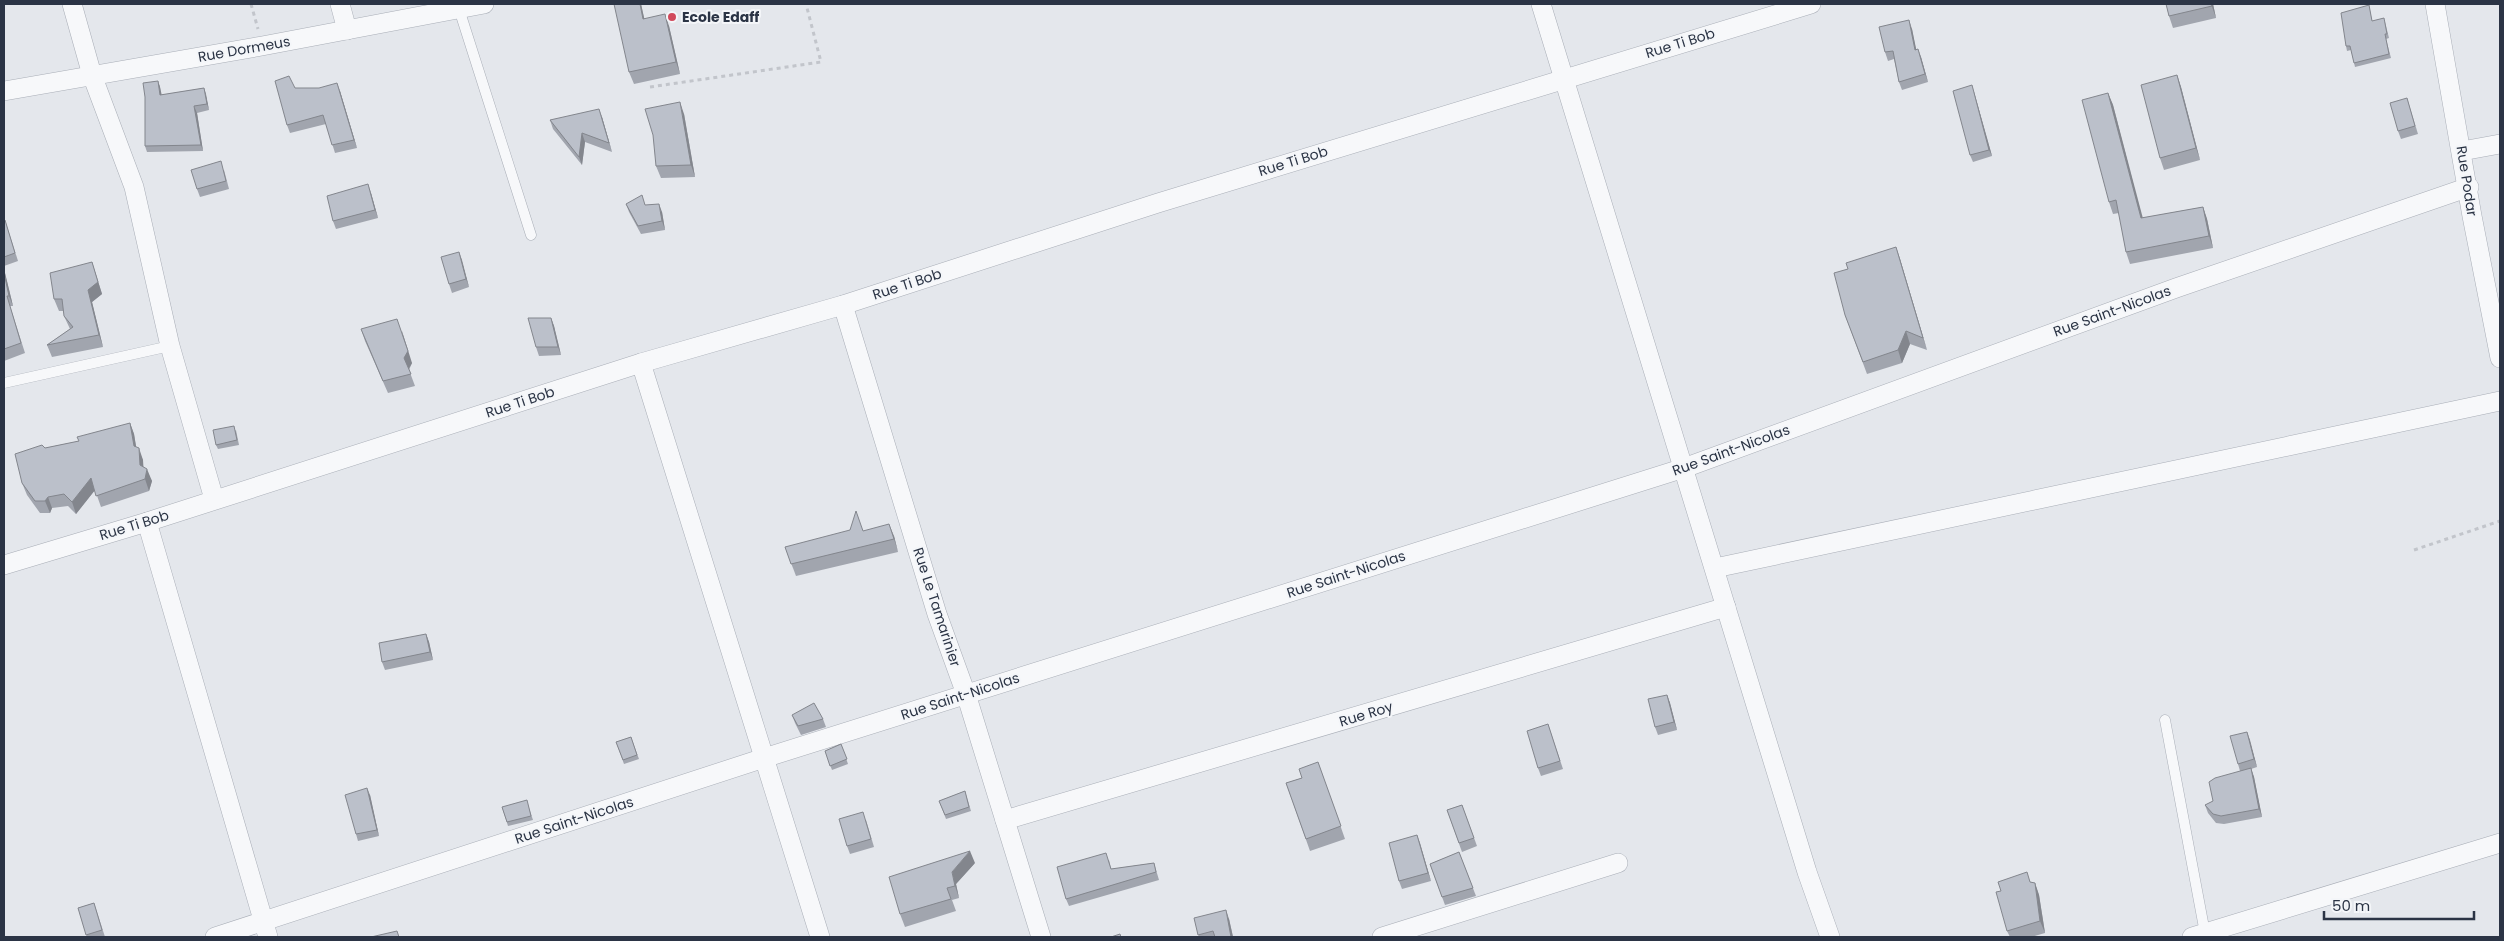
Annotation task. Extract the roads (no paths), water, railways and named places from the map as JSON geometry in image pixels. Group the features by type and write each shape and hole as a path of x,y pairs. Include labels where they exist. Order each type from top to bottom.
{"street":[{"path":"72,4 92,75 134,187 170,346 214,499"},
{"path":"340,4 347,30"},
{"name":"Rue Dormeus","path":"4,91 262,46 484,4"},
{"path":"1541,4 1726,607 1830,937"},
{"name":"Rue Ti Bob","path":"4,565 147,522 642,363 843,305 1158,203 1811,4"},
{"name":"Rue Podar","path":"2435,4 2469,187 2472,216 2500,358"},
{"path":"2462,151 2500,144"},
{"name":"Rue Saint-Nicolas","path":"215,937 266,930 764,758 1684,468 2176,288 2469,187"},
{"name":"Rue Le Tamarinier","path":"843,305 937,614 966,694 1042,937"},
{"path":"642,363 820,937"},
{"path":"1715,568 2500,401"},
{"path":"147,522 266,930"},
{"name":"Rue Roy","path":"1005,820 1726,607"},
{"path":"2198,935 2500,843"},
{"path":"1382,937 1618,863"}],"lane":[{"path":"459,9 531,235"},
{"path":"4,383 170,346"},
{"path":"2165,720 2198,935"}],"place":[{"name":"Ecole Edaff","path":"672,17"}]}
